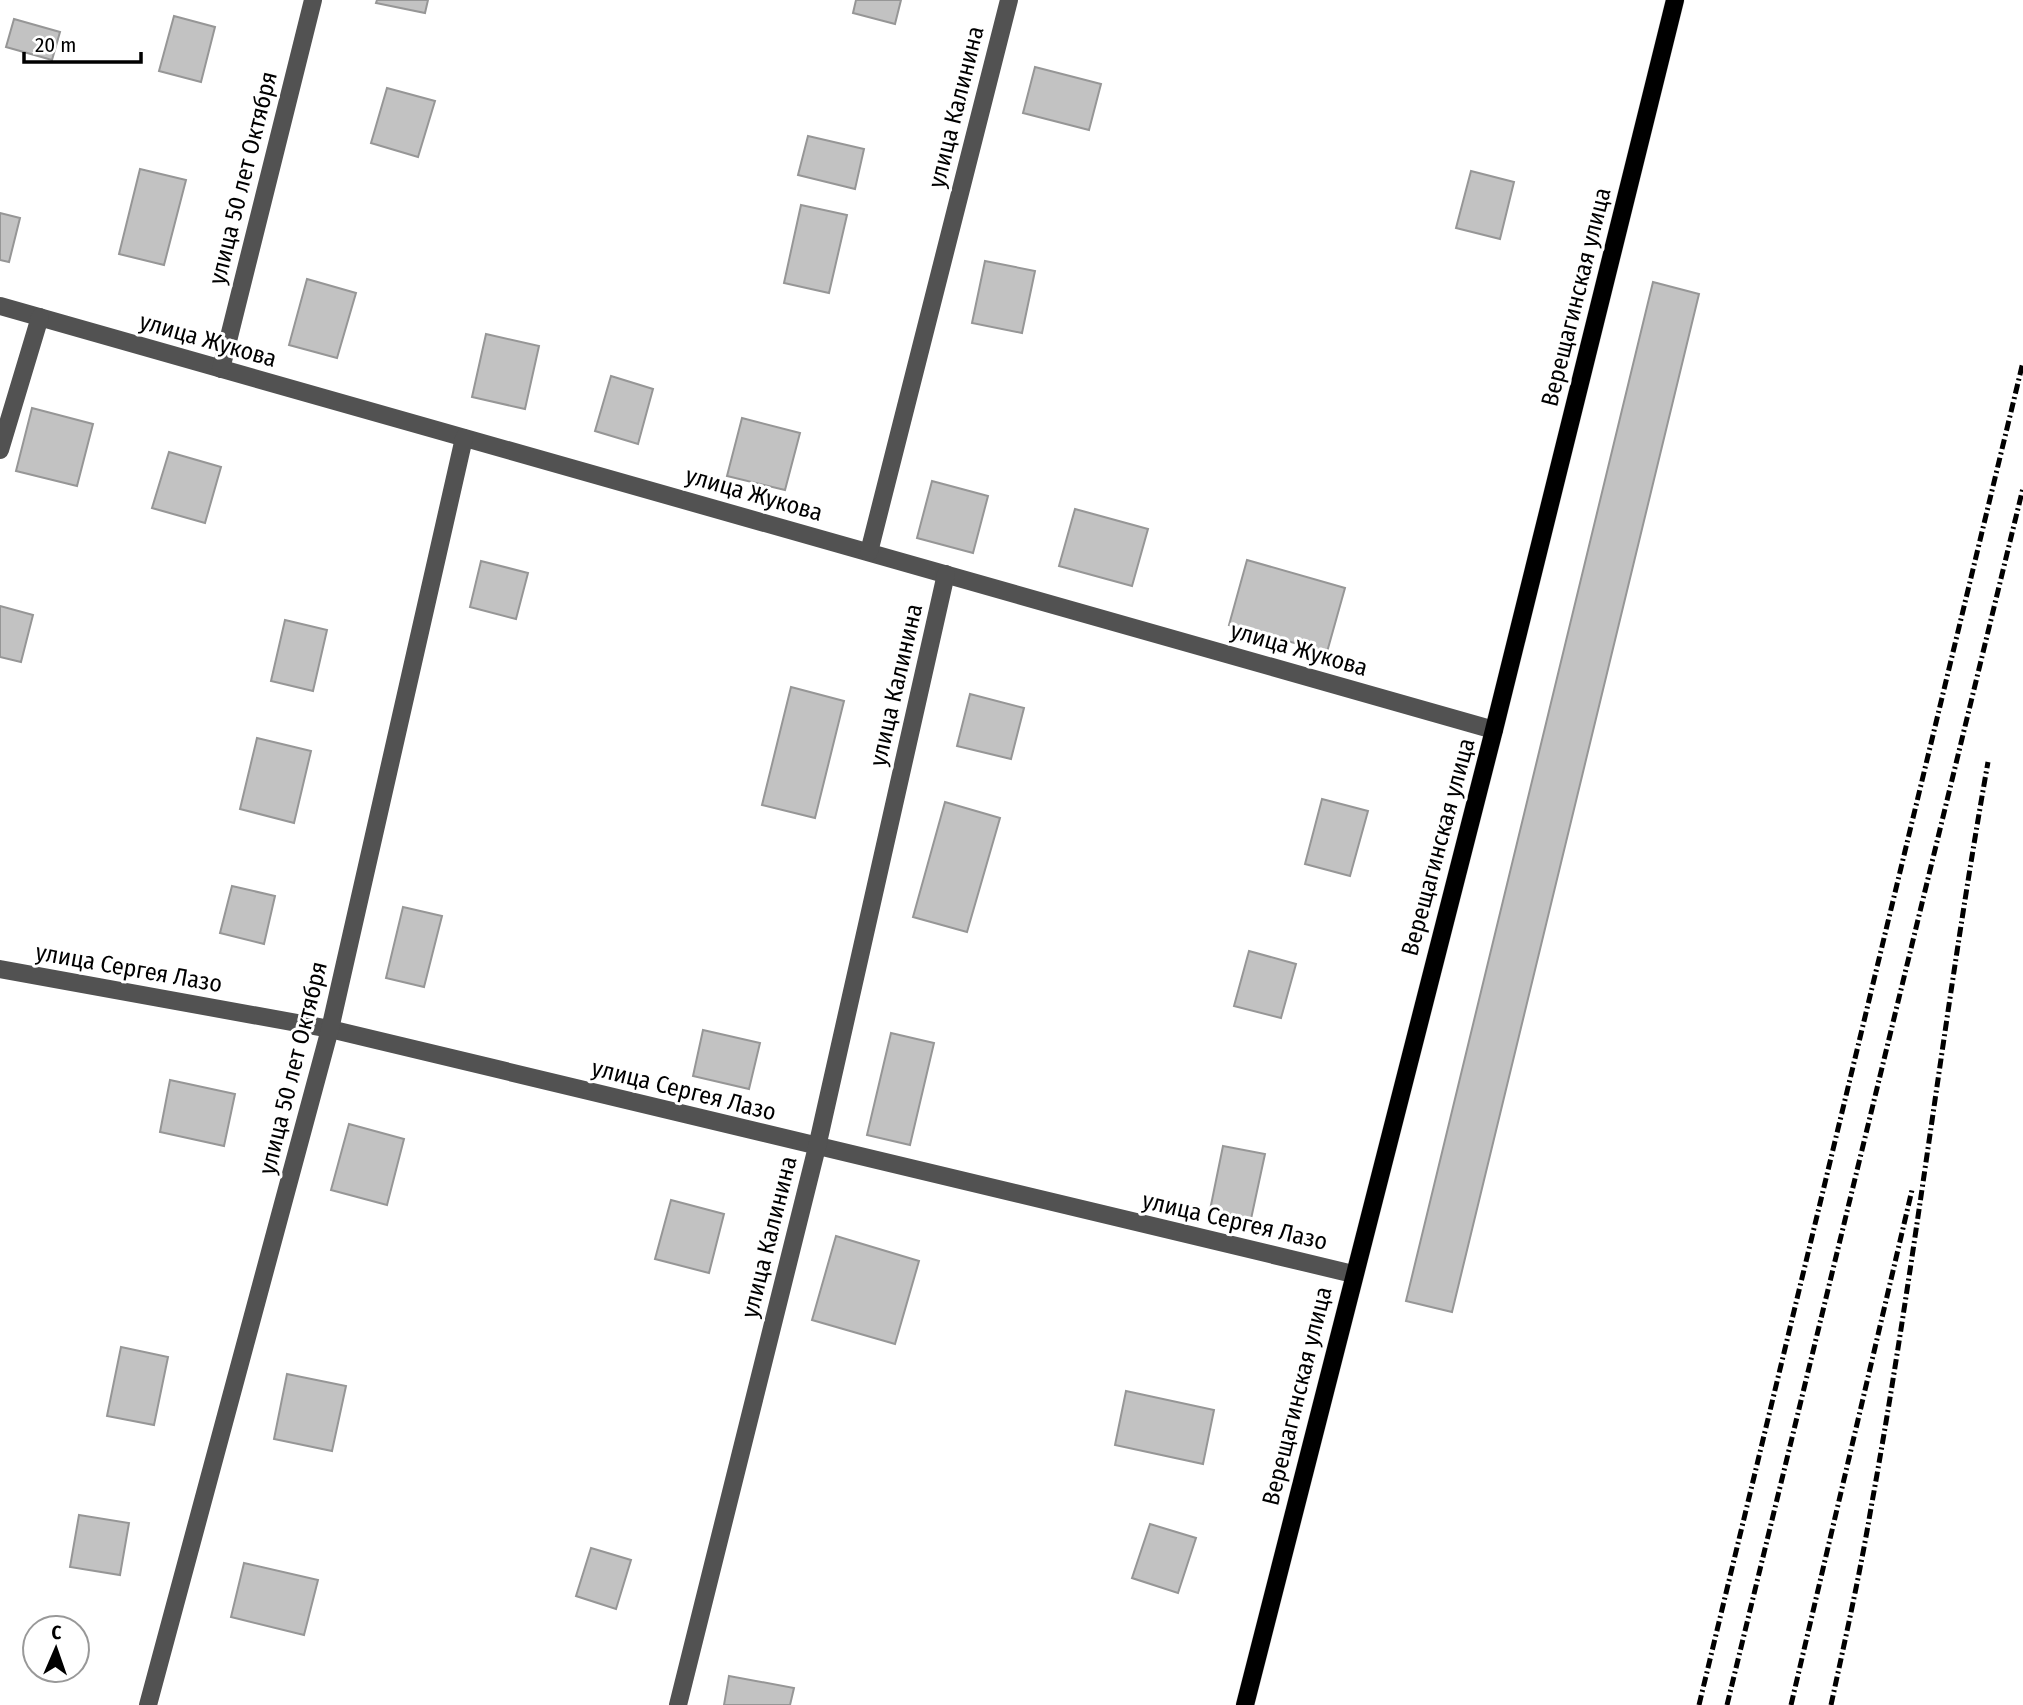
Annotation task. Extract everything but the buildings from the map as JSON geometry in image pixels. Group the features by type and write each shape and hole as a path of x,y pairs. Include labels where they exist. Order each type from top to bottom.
{"main road":[{"name":"Верещагинская улица","path":"1245,1705 1494,730 1675,0"}],"street":[{"name":"улица 50 лет Октября","path":"221,369 313,0"},
{"name":"улица Калинина","path":"869,552 1009,0"},
{"name":"улица Жукова","path":"0,306 1494,730"},
{"path":"0,450 40,317"},
{"name":"улица 50 лет Октября","path":"148,1705 330,1029 464,438"},
{"name":"улица Калинина","path":"678,1705 817,1147 946,574"},
{"name":"улица Сергея Лазо","path":"0,969 330,1029 1353,1274"}],"railway":[{"path":"1699,1705 2023,362"},
{"path":"1727,1705 2023,488"},
{"path":"1831,1705 1862,1557 1887,1415 1957,948 1988,762"},
{"path":"1791,1705 1912,1190"}]}
